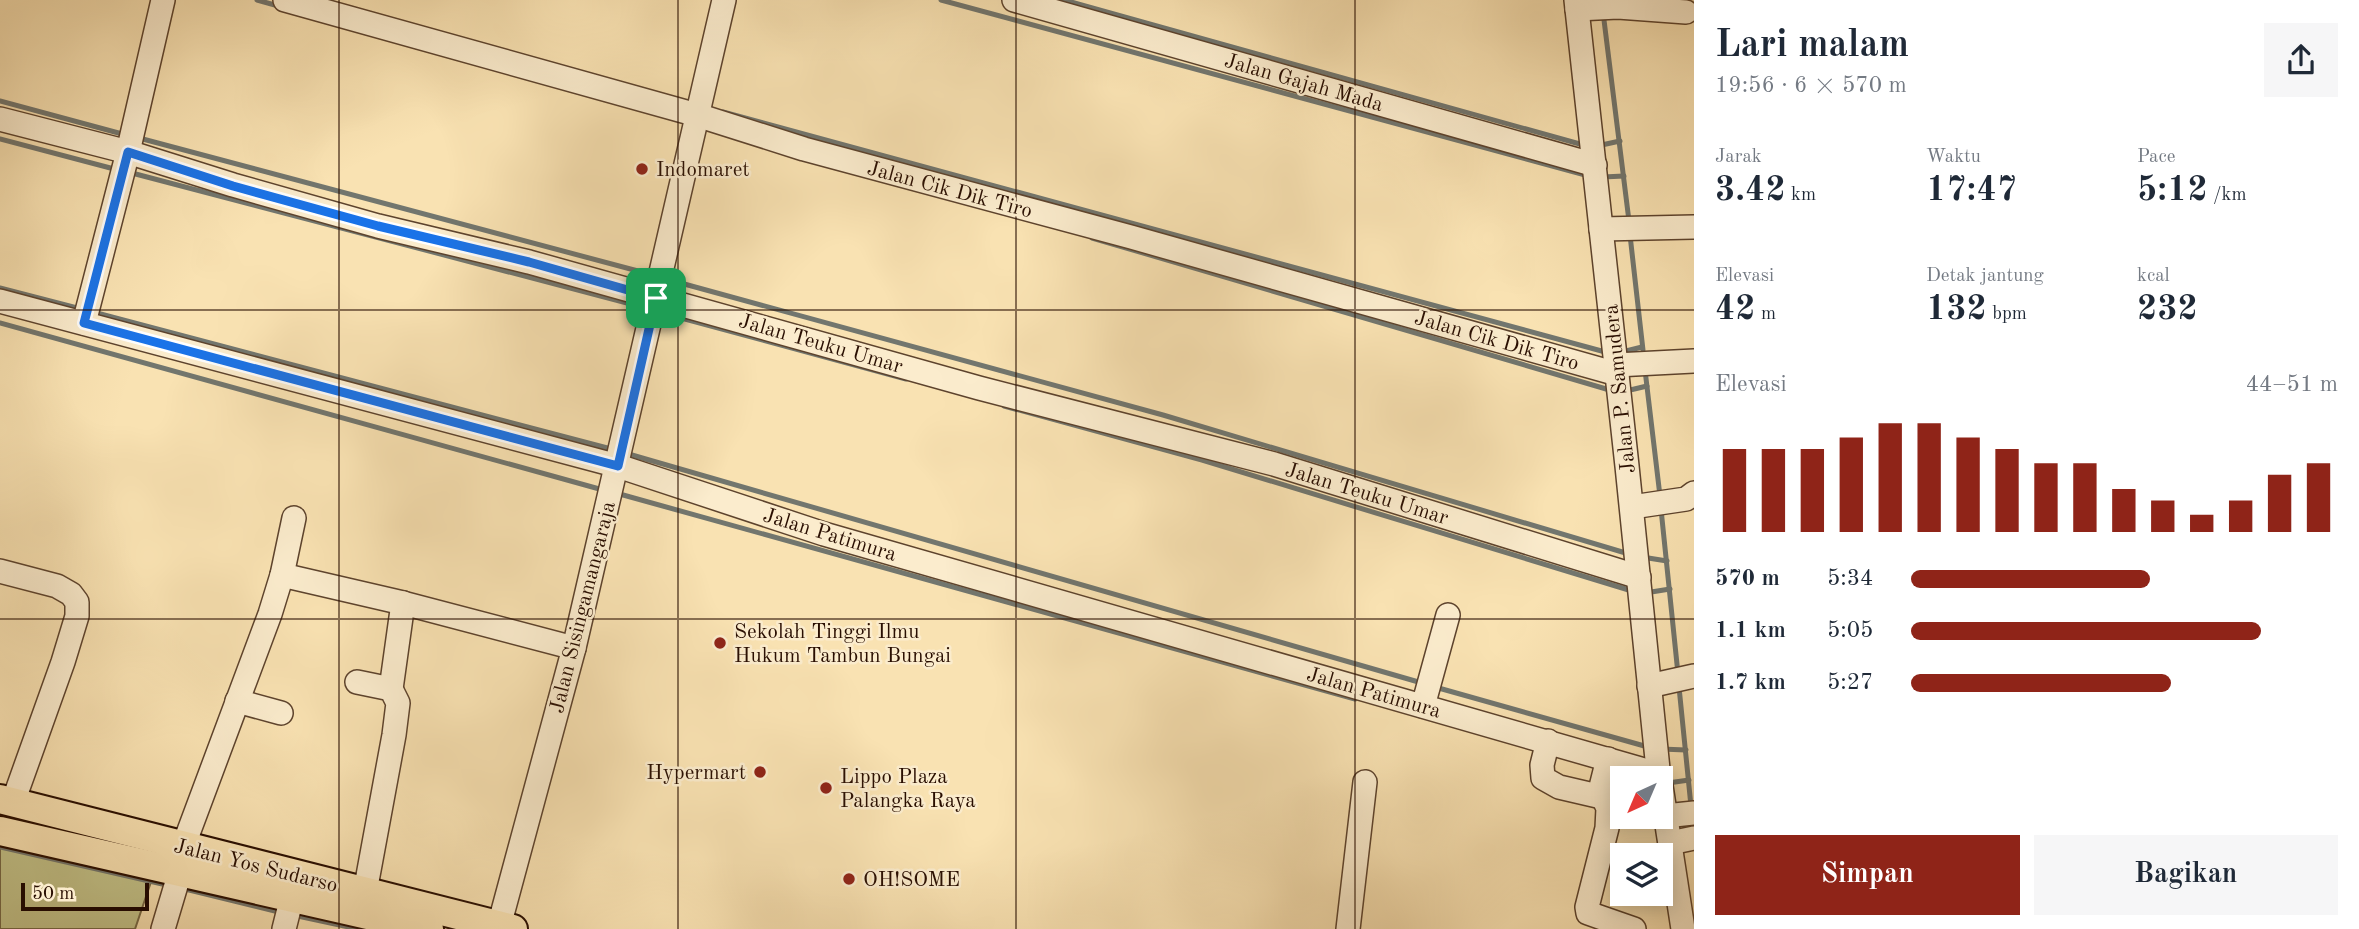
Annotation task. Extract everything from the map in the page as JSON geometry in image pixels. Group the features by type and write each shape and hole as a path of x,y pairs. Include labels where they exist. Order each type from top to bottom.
{"main road":[{"name":"Jalan Yos Sudarso","path":"6,801 292,897 367,912 506,927"},
{"name":"Jalan Yos Sudarso","path":"0,831 182,860 429,929"}],"street":[{"path":"84,323 128,152 163,0"},
{"name":"Jalan Cik Dik Tiro","path":"285,0 697,115 804,149 1617,370 1657,363 1694,361"},
{"name":"Jalan Sisingamangaraja","path":"506,927 618,466 724,0"},
{"name":"Jalan Gajah Mada","path":"1014,0 1595,165"},
{"path":"1576,5 1686,12"},
{"name":"Jalan P. Samudera","path":"1576,5 1658,766"},
{"name":"Jalan Teuku Umar","path":"0,119 128,152 233,186 378,226 529,262 979,388 1274,464 1639,577"},
{"path":"1601,229 1694,227"},
{"name":"Jalan Patimura","path":"0,301 618,466 824,534 1548,741 1626,766"},
{"path":"1632,508 1680,498"},
{"path":"163,929 182,860 270,614 282,575 294,518"},
{"path":"0,571 57,586 71,594 77,602 77,615 63,662 6,801"},
{"path":"282,575 575,648"},
{"path":"367,912 398,703 391,689 403,603"},
{"path":"1423,706 1448,615"},
{"path":"1649,686 1684,678"},
{"path":"357,682 391,689"},
{"path":"237,701 281,713"},
{"path":"1548,741 1542,765 1543,778 1559,787 1602,797"},
{"path":"1608,759 1600,791 1609,816 1587,907 1588,913 1634,929"},
{"path":"1348,929 1365,782"},
{"path":"1673,816 1691,813"},
{"name":"Jalan P. Samudera","path":"1683,929 1684,840"},
{"path":"284,929 292,897"}],"green space":[{"path":"0,836 154,873 135,929 0,929"}],"waterway":[{"path":"257,0 282,7"},
{"path":"941,0 1589,176"},
{"path":"1064,0 1587,146"},
{"path":"1603,12 1629,221"},
{"path":"0,101 126,135"},
{"path":"723,112 1609,353"},
{"path":"139,138 653,275"},
{"path":"0,139 118,170"},
{"path":"1597,146 1620,141"},
{"path":"128,172 646,308"},
{"path":"1603,177 1624,176"},
{"path":"1630,235 1643,350"},
{"path":"1092,238 1613,391"},
{"path":"666,279 1163,415 1629,554"},
{"path":"0,288 81,309"},
{"path":"93,312 615,450"},
{"path":"659,312 906,379"},
{"path":"0,323 603,490"},
{"path":"1622,352 1642,347"},
{"path":"1645,370 1660,496"},
{"path":"1626,391 1647,386"},
{"path":"1004,406 1202,460 1632,591"},
{"path":"625,453 1422,683"},
{"path":"616,493 1355,699"},
{"path":"1661,509 1678,674"},
{"path":"1642,557 1667,561"},
{"path":"1645,593 1670,589"},
{"path":"1435,687 1648,747"},
{"path":"1679,687 1691,806"},
{"path":"1661,749 1686,750"},
{"path":"1673,782 1689,780"},
{"path":"0,847 171,886"},
{"path":"181,888 283,913"},
{"path":"293,915 358,929"}],"place":[{"name":"Indomaret","path":"642,169"},
{"name":"Sekolah Tinggi Ilmu Hukum Tambun Bungai","path":"720,643"},
{"name":"Hypermart","path":"760,772"},
{"name":"Lippo Plaza Palangka Raya","path":"826,788"},
{"name":"OH!SOME","path":"849,879"}],"route":[{"path":"128,152 233,186 378,226 529,262 656,298 618,466 84,323 128,152"}]}
